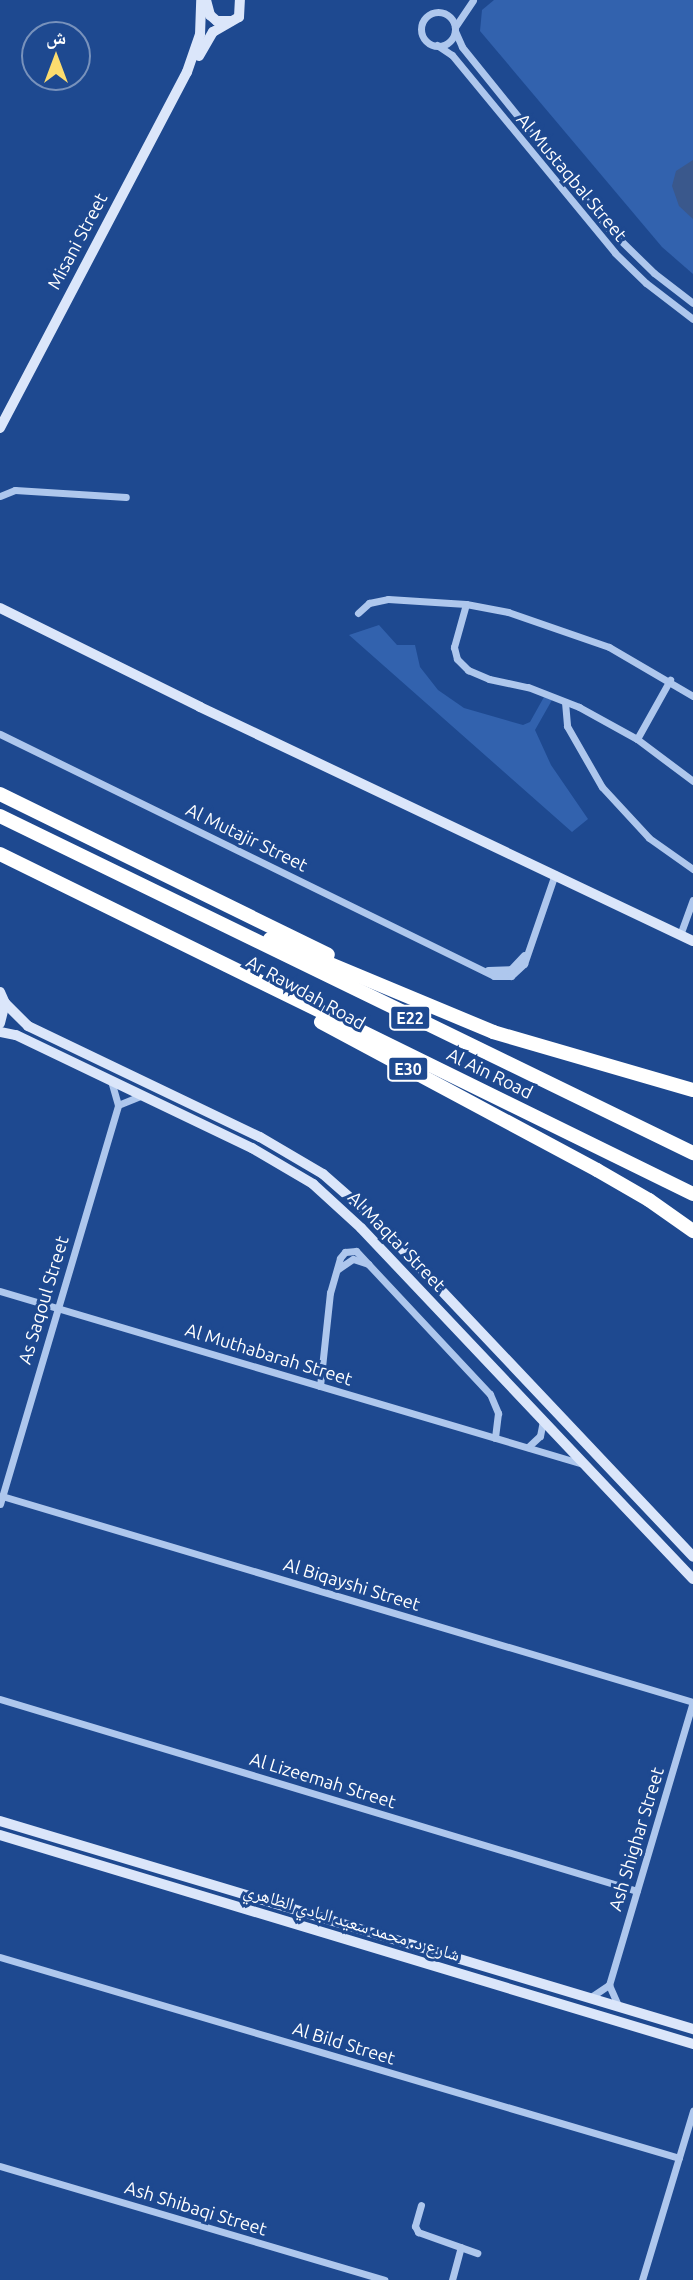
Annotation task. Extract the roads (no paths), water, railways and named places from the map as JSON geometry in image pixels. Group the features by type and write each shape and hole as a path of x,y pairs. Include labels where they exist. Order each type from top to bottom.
{"highway":[{"path":"0,794 451,1016"},
{"name":"E22","path":"0,816 128,879"},
{"name":"E22","path":"0,854 119,913"},
{"name":"Ar Rawdah Road","path":"128,879 451,1016 549,1050 693,1090"},
{"name":"Al Ain Road","path":"128,879 693,1153"},
{"name":"Ar Rawdah Road","path":"119,913 597,1170 649,1200 693,1231"},
{"name":"Al Ain Road","path":"119,913 693,1194"}],"street":[{"name":"Misani Street","path":"187,72 200,35 201,0"},
{"path":"206,0 208,12 222,22 236,20 241,10 240,0"},
{"path":"466,7 428,15 421,28 424,38 437,45 451,40 466,7 473,0"},
{"path":"443,12 451,18 455,29"},
{"name":"Misani Street","path":"0,428 187,72 213,32 236,20"},
{"name":"Al Mustaqbal Street","path":"455,29 462,47 609,229 654,273 693,303"},
{"name":"Al Mustaqbal Street","path":"437,45 452,55 615,253 646,283 693,319"},
{"path":"0,496 15,491 126,497"},
{"path":"358,613 369,603 382,599 466,604 508,612 571,632 618,651 693,695"},
{"path":"466,604 454,640 457,659 462,666 481,677 528,687 565,702 637,738 693,781"},
{"path":"0,608 200,707 693,941"},
{"path":"637,738 670,680"},
{"path":"565,702 564,717 570,731 602,787 643,832 693,869"},
{"name":"Al Mutajir Street","path":"0,734 498,977 511,976 524,964 555,874"},
{"path":"680,934 693,900"},
{"path":"0,992 5,1003 0,1023"},
{"name":"Al Maqta' Street","path":"5,1003 28,1026 260,1137 323,1174 371,1216 693,1557"},
{"name":"Al Maqta' Street","path":"0,1032 16,1035 251,1148 313,1184 339,1205 693,1579"},
{"path":"111,1082 118,1105 141,1096"},
{"name":"As Saqoul Street","path":"1,1500 118,1105"},
{"path":"320,1386 328,1304 340,1258 349,1251 359,1253 490,1394 498,1413 495,1437"},
{"name":"Al Muthabarah Street","path":"0,1291 585,1465"},
{"path":"456,1329 458,1324 470,1321"},
{"path":"528,1447 540,1436 543,1420"},
{"name":"Al Biqayshi Street","path":"1,1500 693,1702"},
{"path":"658,1542 671,1548 676,1545 676,1539"},
{"name":"Al Lizeemah Street","path":"0,1699 637,1891"},
{"name":"Ash Shighar Street","path":"608,1985 693,1702"},
{"name":"شارع د. محمد سعيد البادي الظاهري","path":"0,1821 693,2029"},
{"name":"شارع د. محمد سعيد البادي الظاهري","path":"0,1835 693,2044"},
{"name":"Al Bild Street","path":"0,1957 679,2158"},
{"path":"575,2008 575,1998 608,1985 618,2005"},
{"path":"642,2280 693,2111"},
{"name":"Ash Shibaqi Street","path":"0,2166 384,2280"},
{"path":"421,2205 417,2231 477,2253"},
{"path":"452,2280 461,2247"}]}
